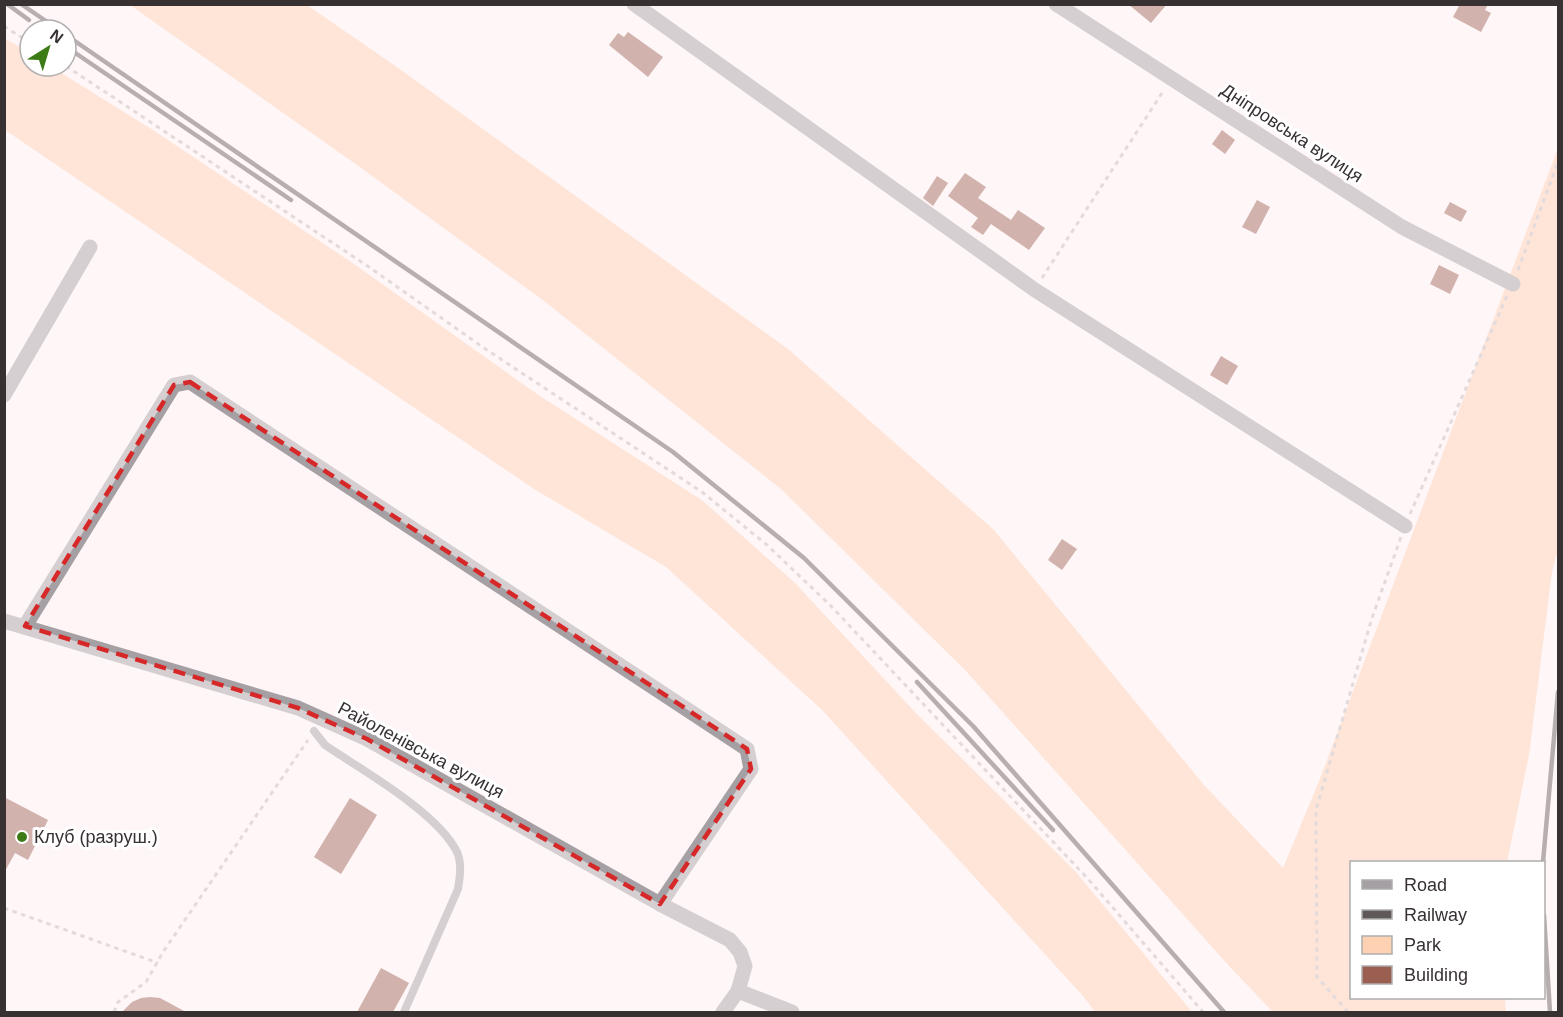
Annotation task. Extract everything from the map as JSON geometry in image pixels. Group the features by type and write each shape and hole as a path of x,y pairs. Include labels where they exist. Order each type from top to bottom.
{"street":[{"path":"634,4 1035,290 1404,526"},
{"name":"Дніпровська вулиця","path":"1056,4 1402,227 1513,284"},
{"path":"4,395 90,247"},
{"path":"25,626 174,385 190,382 747,749 751,769 660,904"},
{"name":"Райоленівська вулиця","path":"4,621 298,708 319,725 367,739 660,904 730,940 740,952 745,966 738,991"},
{"path":"723,1012 738,991 792,1012"}],"lane":[{"path":"319,725 325,745 420,810 444,832 458,854 460,875 458,889 404,1012"}],"path":[{"path":"4,26 18,35"},
{"path":"78,74 702,492 767,545 830,605 1089,880 1203,1012"},
{"path":"1035,290 1171,78"},
{"path":"1348,1012 1317,976 1316,810 1372,618 1404,526 1513,284 1558,162"},
{"path":"114,1012 118,1002 146,982 319,725"},
{"path":"4,908 158,963"}],"highlighted area":[{"path":"190,382 747,749 751,769 660,904 367,739 298,708 25,626 174,385"}],"green space":[{"path":"130,5 307,5 394,65 788,349 993,529 1204,785 1283,868 1321,776 1558,148 1558,549 1552,572 1529,755 1507,861 1350,861 1350,999 1505,999 1506,1012 1273,1012 1229,966 966,671 781,489 544,301 357,165"},
{"path":"4,38 18,46 18,78 69,78 156,132 354,264 537,394 703,501 795,583 915,712 1075,871 1192,1012 1095,1012 1083,996 822,710 666,567 534,489 5,130"}],"building":[{"path":"1128,4 1167,4 1151,23"},
{"path":"1460,4 1488,4 1485,10 1491,13 1481,32 1453,17"},
{"path":"628,32 663,57 648,77 609,45 618,33 624,37"},
{"path":"1222,130 1235,140 1225,154 1212,144"},
{"path":"965,173 986,187 978,198 1011,220 1018,210 1045,228 1029,250 991,224 983,235 971,227 978,218 948,196"},
{"path":"937,176 948,183 933,206 923,198"},
{"path":"1257,200 1270,207 1256,234 1242,227"},
{"path":"1450,202 1467,211 1461,222 1444,213"},
{"path":"1439,265 1459,275 1450,294 1430,284"},
{"path":"1221,356 1238,366 1227,385 1210,375"},
{"path":"1062,539 1077,549 1062,570 1048,560"},
{"name":"Клуб (разруш.)","path":"4,797 48,820 28,860 15,853 4,873"},
{"path":"350,798 377,815 341,874 314,857"},
{"path":"381,968 409,983 393,1012 357,1012"},
{"path":"150,997 160,998 186,1012 122,1012 132,1002"}],"railway":[{"path":"7,4 26,18"},
{"path":"21,4 41,18"},
{"path":"78,43 673,452 804,558 973,726 1224,1012"},
{"path":"78,55 291,200"},
{"path":"917,682 1053,830"},
{"path":"1543,861 1558,692"},
{"path":"1545,931 1550,1012"}],"place":[{"name":"Клуб (разруш.)","path":"22,837"}]}
